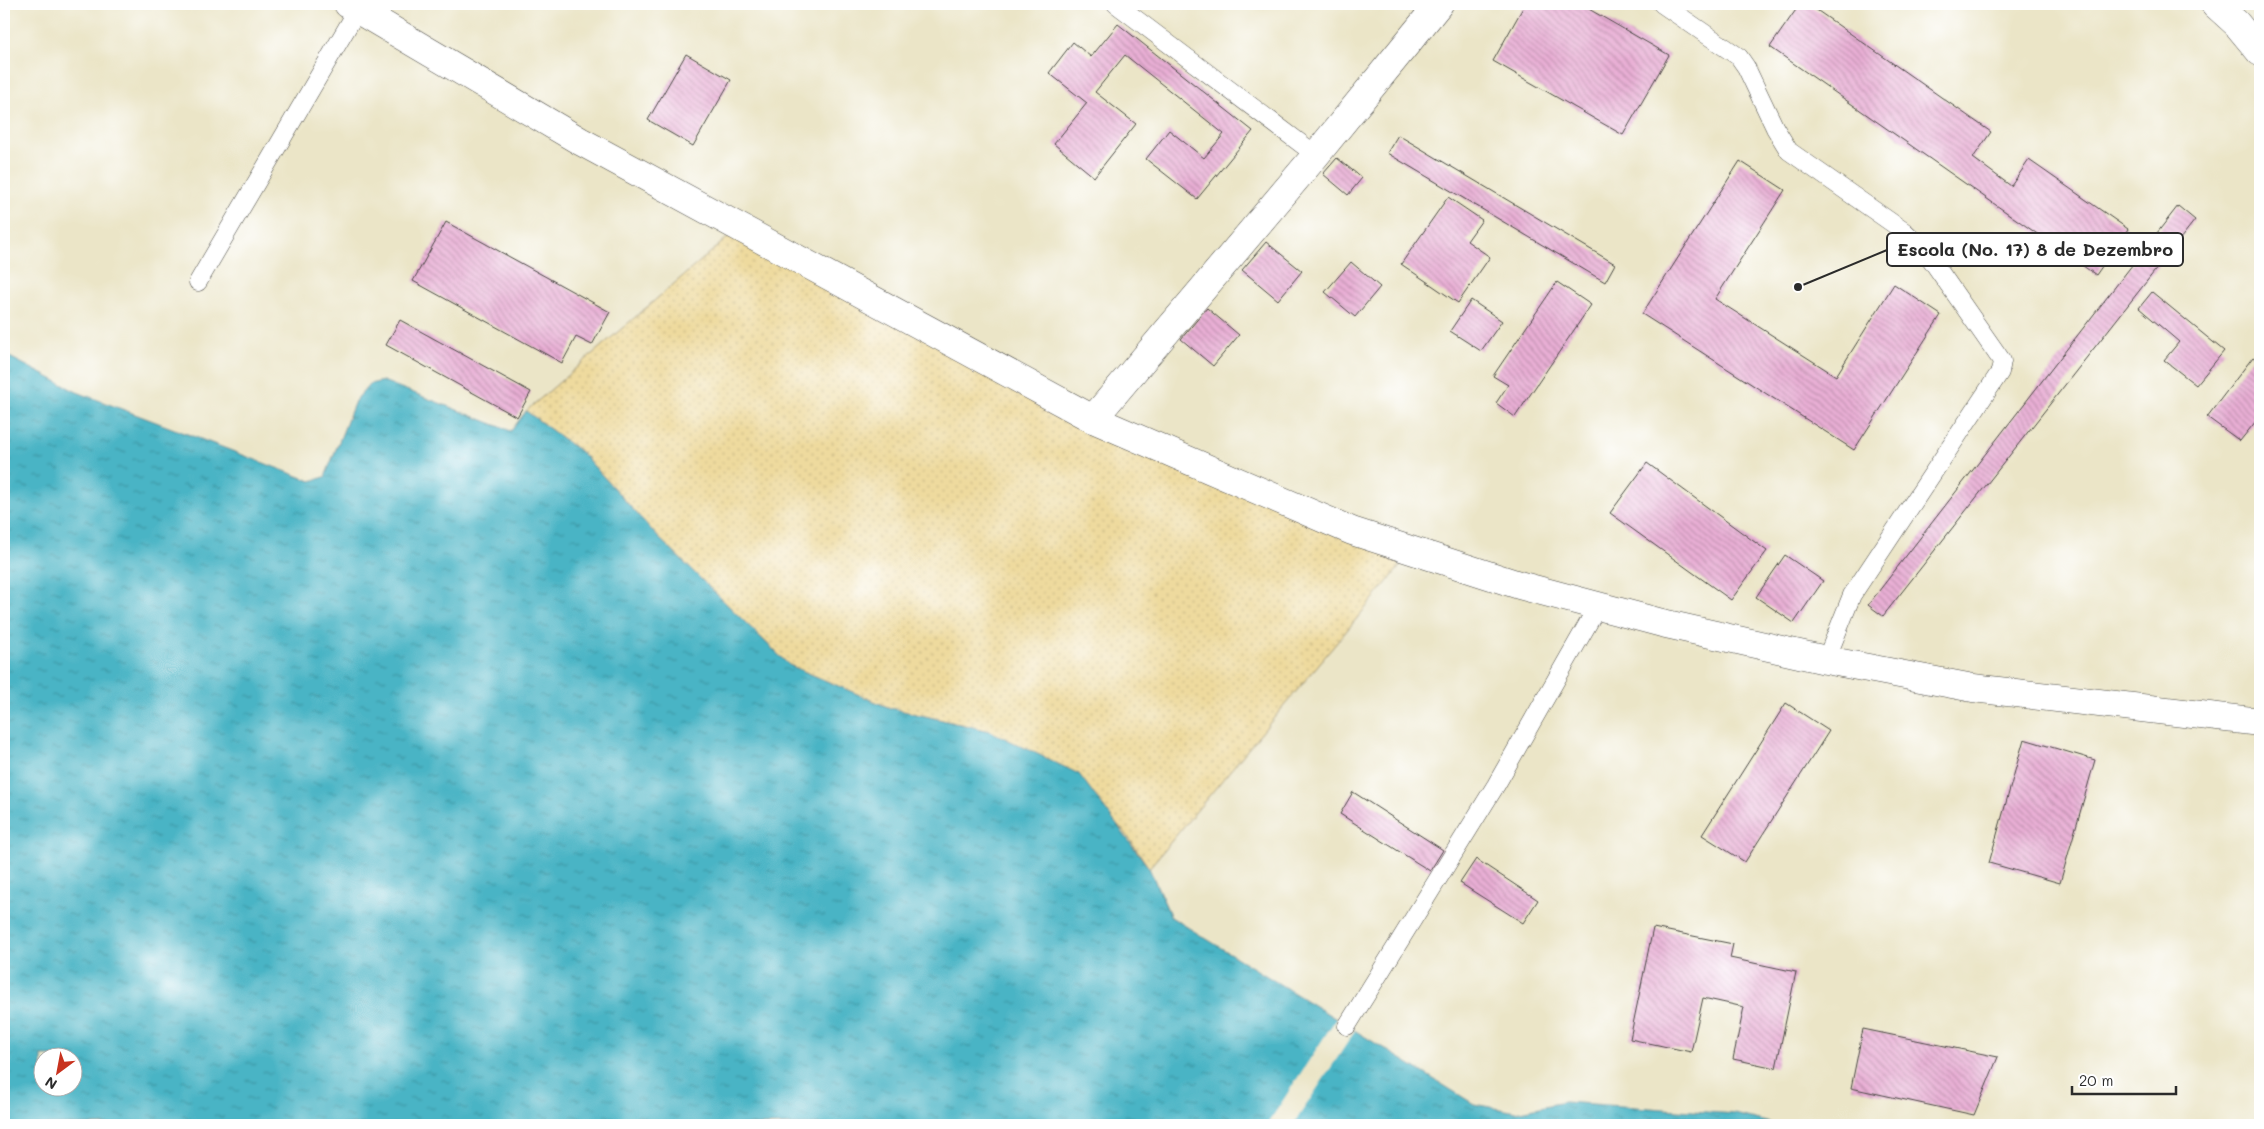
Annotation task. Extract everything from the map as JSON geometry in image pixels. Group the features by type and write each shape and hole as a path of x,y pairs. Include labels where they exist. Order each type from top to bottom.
{"street":[{"path":"1093,419 1316,155 1439,4"},
{"path":"2215,4 2236,23 2260,52"},
{"path":"353,6 580,141 1093,419 1352,531 1519,585 1662,623 1826,660 1973,688 2260,722"}],"lane":[{"path":"1116,4 1316,155"},
{"path":"1662,4 1739,57 1746,67 1775,128 1789,151 1905,232 1926,252 2002,361 2000,372 1852,595 1826,660"},
{"path":"198,282 353,6"},
{"path":"1347,1026 1496,785 1598,606"}],"sand":[{"path":"740,227 990,364 1413,551 1149,868 1124,831 990,731 890,708 789,665 658,537 582,453 526,411"}],"water":[{"path":"4,354 77,392 311,481 325,477 355,401 370,384 383,381 511,431 526,411 582,453 658,537 789,665 890,708 990,731 1079,774 1149,868 1171,917 1474,1104 1516,1112 1564,1102 1735,1114 1778,1125 4,1125"}],"pier":[{"path":"1336,1019 1355,1031 1293,1125 1267,1125"}],"building":[{"path":"1525,4 1580,4 1669,55 1623,135 1493,61"},
{"path":"1800,4 1808,4 1991,132 1973,158 2011,186 2029,160 2128,229 2096,275 1770,47"},
{"path":"1118,24 1253,131 1197,199 1146,159 1169,130 1204,158 1224,134 1125,55 1095,92 1136,124 1094,177 1054,144 1087,103 1049,73 1073,42 1091,57"},
{"path":"686,54 731,80 693,146 648,120"},
{"path":"1398,135 1615,264 1605,282 1387,153"},
{"path":"1337,158 1362,178 1348,195 1323,174"},
{"path":"1740,161 1785,190 1715,299 1836,376 1894,284 1941,315 1854,450 1642,314"},
{"path":"1448,197 1482,220 1467,241 1490,257 1458,303 1401,264"},
{"path":"2178,206 2195,220 1883,616 1868,605"},
{"path":"446,222 610,312 592,345 576,337 562,363 413,281"},
{"path":"1266,242 1302,271 1278,300 1242,270"},
{"path":"1351,262 1380,287 1355,317 1325,292"},
{"path":"1557,282 1591,305 1515,417 1496,403 1508,385 1493,376"},
{"path":"2152,292 2224,351 2196,385 2164,360 2179,342 2139,308"},
{"path":"1471,300 1502,321 1481,351 1450,331"},
{"path":"1207,308 1239,335 1213,366 1181,339"},
{"path":"400,320 531,392 517,417 386,345"},
{"path":"2253,357 2260,362 2260,416 2240,441 2207,417"},
{"path":"1647,463 1767,551 1731,600 1610,513"},
{"path":"1785,555 1823,581 1794,623 1756,597"},
{"path":"1786,703 1829,731 1745,862 1702,835"},
{"path":"2024,739 2095,760 2060,883 1989,863"},
{"path":"1353,792 1443,850 1430,871 1340,814"},
{"path":"1476,859 1538,900 1523,923 1460,883"},
{"path":"1653,928 1733,944 1730,958 1796,972 1776,1068 1733,1059 1744,1007 1703,998 1691,1052 1630,1039"},
{"path":"1863,1029 1998,1057 1974,1115 1851,1088"}],"place":[{"name":"Escola (No. 17) 8 de Dezembro","path":"1798,287"}]}
